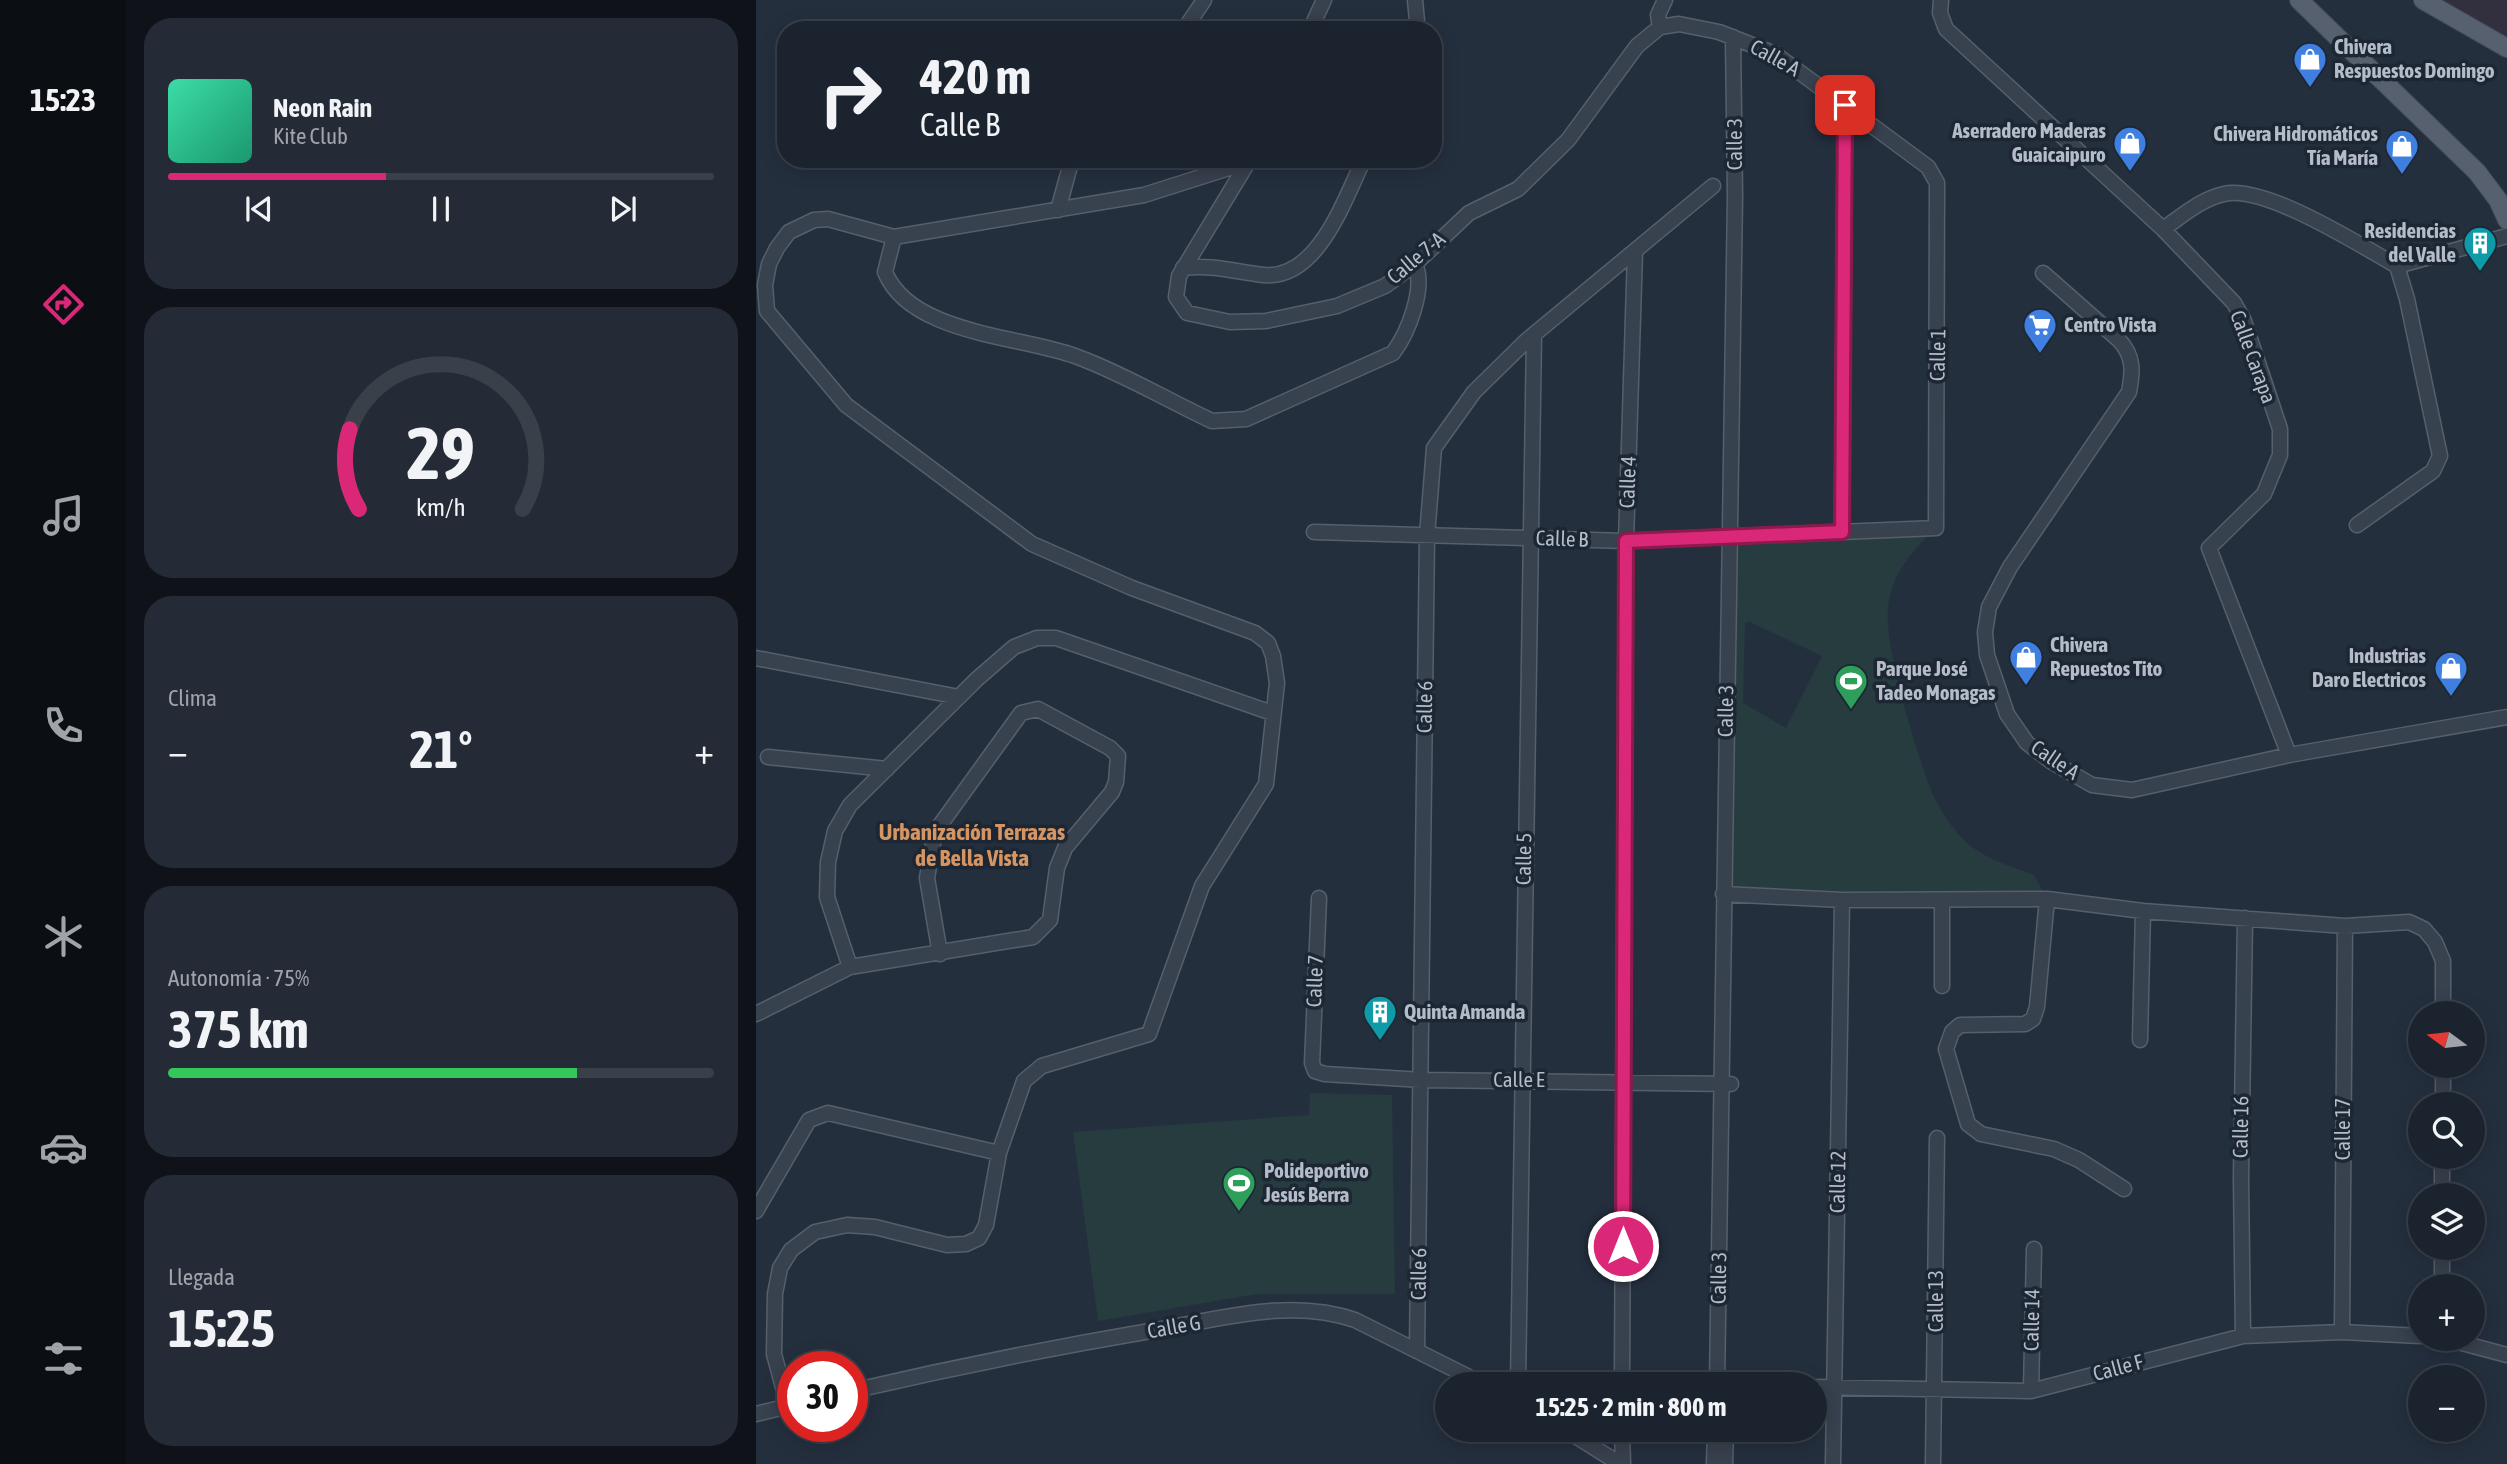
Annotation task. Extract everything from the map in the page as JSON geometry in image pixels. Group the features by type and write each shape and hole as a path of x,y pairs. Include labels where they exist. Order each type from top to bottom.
{"main road":[{"path":"2299,0 2477,172 2498,200 2507,220"},
{"path":"2423,0 2507,48"}],"street":[{"path":"1190,21 1205,0"},
{"path":"1306,0 1322,3 1314,21"},
{"path":"1415,0 1417,21"},
{"path":"1665,0 1658,15 1660,27 1679,24 1737,39"},
{"name":"Calle Carapa","path":"1941,0 1940,13 1945,29 2163,229 2234,303 2244,321 2280,429 2280,455 2264,494 2209,548 2289,755"},
{"name":"Calle 7-A","path":"1245,168 1183,268 1176,297 1184,311 1230,322 1266,321 1337,306 1385,286 1415,264 1469,213 1518,189 1568,140 1637,46 1660,27"},
{"name":"Calle A","path":"1737,39 1784,59 1928,167 1937,183"},
{"name":"Calle 3","path":"1726,1372 1726,894 1738,197 1744,72 1737,39"},
{"path":"1842,532 1845,105"},
{"path":"1058,210 1070,168"},
{"path":"777,1364 774,1354 775,1294 780,1268 791,1250 815,1232 847,1225 875,1227 947,1245 966,1244 979,1238 986,1225 999,1153 1024,1081 1042,1066 1149,1034 1202,886 1266,784 1272,749 1272,713 1277,683 1268,643 1255,633 1132,588 1032,544 846,405 767,311 765,285 769,264 777,248 801,224 828,219 894,237 1144,195 1227,168"},
{"path":"1183,268 1206,265 1276,275 1307,260 1321,247 1360,168"},
{"name":"Calle 1","path":"1936,528 1937,183"},
{"name":"Calle 6","path":"1418,1350 1427,536 1434,448 1474,392 1534,334 1713,186"},
{"path":"2163,229 2204,201 2225,193 2245,192 2318,223 2397,266 2507,236"},
{"path":"894,237 885,272 900,298 953,326 1075,356 1212,421 1230,422 1246,419 1393,353 1401,342 1414,300 1420,274 1415,264"},
{"name":"Calle 4","path":"1622,1372 1626,541 1635,252"},
{"path":"2357,524 2433,471 2440,456 2407,299 2397,266"},
{"name":"Calle A","path":"2043,273 2119,340 2127,349 2133,369 2129,392 2010,567 1989,607 1985,632 1987,655 2007,714 2027,743 2052,762 2092,785 2132,790 2289,755 2507,717"},
{"name":"Calle 5","path":"1518,1372 1534,334"},
{"name":"Calle B","path":"1314,532 1626,541 1936,528"},
{"path":"850,967 827,897 828,862 835,831 850,805 959,697 1014,647 1037,638 1056,638 1272,713"},
{"path":"756,658 959,697"},
{"path":"756,1014 850,967 940,954 1033,937 1044,929 1052,913 1057,868 1065,848 1112,792 1116,782 1118,757 1110,748 1038,709 1021,713 935,832 927,878 940,954"},
{"path":"768,757 887,769"},
{"path":"1726,894 1842,900 2047,899 2143,911 2346,926 2409,922 2424,929 2435,942 2443,961 2443,1001"},
{"name":"Calle 7","path":"1312,1063 1318,898"},
{"path":"2047,899 2037,1007 2033,1019 2025,1024 1960,1025 1952,1032 1945,1049 1948,1066 1968,1124 1981,1133 2054,1149 2079,1160 2124,1189"},
{"name":"Calle 12","path":"1833,1464 1842,900"},
{"path":"1942,900 1942,986"},
{"path":"2140,1040 2143,911"},
{"name":"Calle 16","path":"2243,1336 2241,1178 2245,918"},
{"name":"Calle 17","path":"2342,1332 2346,926"},
{"name":"Calle E","path":"1312,1063 1315,1070 1325,1074 1422,1080 1728,1083"},
{"name":"Calle 3","path":"1717,1372 1728,1083"},
{"path":"756,1211 809,1120 815,1116 828,1113 999,1153"},
{"name":"Calle 13","path":"1933,1464 1937,1138"},
{"name":"Calle 14","path":"2031,1391 2034,1249"},
{"name":"Calle G","path":"868,1388 1086,1342 1291,1309 1334,1312 1460,1372"},
{"name":"Calle F","path":"1827,1388 2031,1391 2243,1336 2342,1332 2408,1335"},
{"path":"2485,1349 2507,1355"},
{"path":"756,1414 777,1409"},
{"path":"1586,1442 1622,1464"},
{"path":"1622,1442 1622,1464"},
{"path":"1714,1464 1715,1442"},
{"path":"1726,1442 1726,1464"}],"shaded area":[{"path":"2432,0 2507,0 2507,43"}],"green space":[{"name":"Parque José Tadeo Monagas","path":"1936,528 1904,564 1890,595 1888,608 1891,646 1909,722 1932,792 1953,827 1978,851 2034,875 2047,899 1730,894 1736,537","holes":["1750,622 1822,656 1786,728 1743,703 1745,623"]},
{"name":"Polideportivo Jesús Berra","path":"1310,1093 1392,1095 1395,1294 1257,1294 1098,1321 1073,1132 1309,1115"}],"place":[{"name":"Chivera Respuestos Domingo","path":"2310,89"},
{"name":"Aserradero Maderas Guaicaipuro","path":"2130,173"},
{"name":"Chivera Hidromáticos Tía María","path":"2402,176"},
{"name":"Residencias del Valle","path":"2480,273"},
{"name":"Centro Vista","path":"2040,355"},
{"name":"Chivera Repuestos Tito","path":"2026,687"},
{"name":"Industrias Daro Electricos","path":"2451,698"},
{"name":"Parque José Tadeo Monagas","path":"1851,711"},
{"name":"Quinta Amanda","path":"1380,1042"},
{"name":"Polideportivo Jesús Berra","path":"1239,1213"}],"district":[{"name":"Urbanización Terrazas de Bella Vista","path":"972,845"}],"route":[{"path":"1623,1246 1626,541 1842,532 1845,105"}]}
